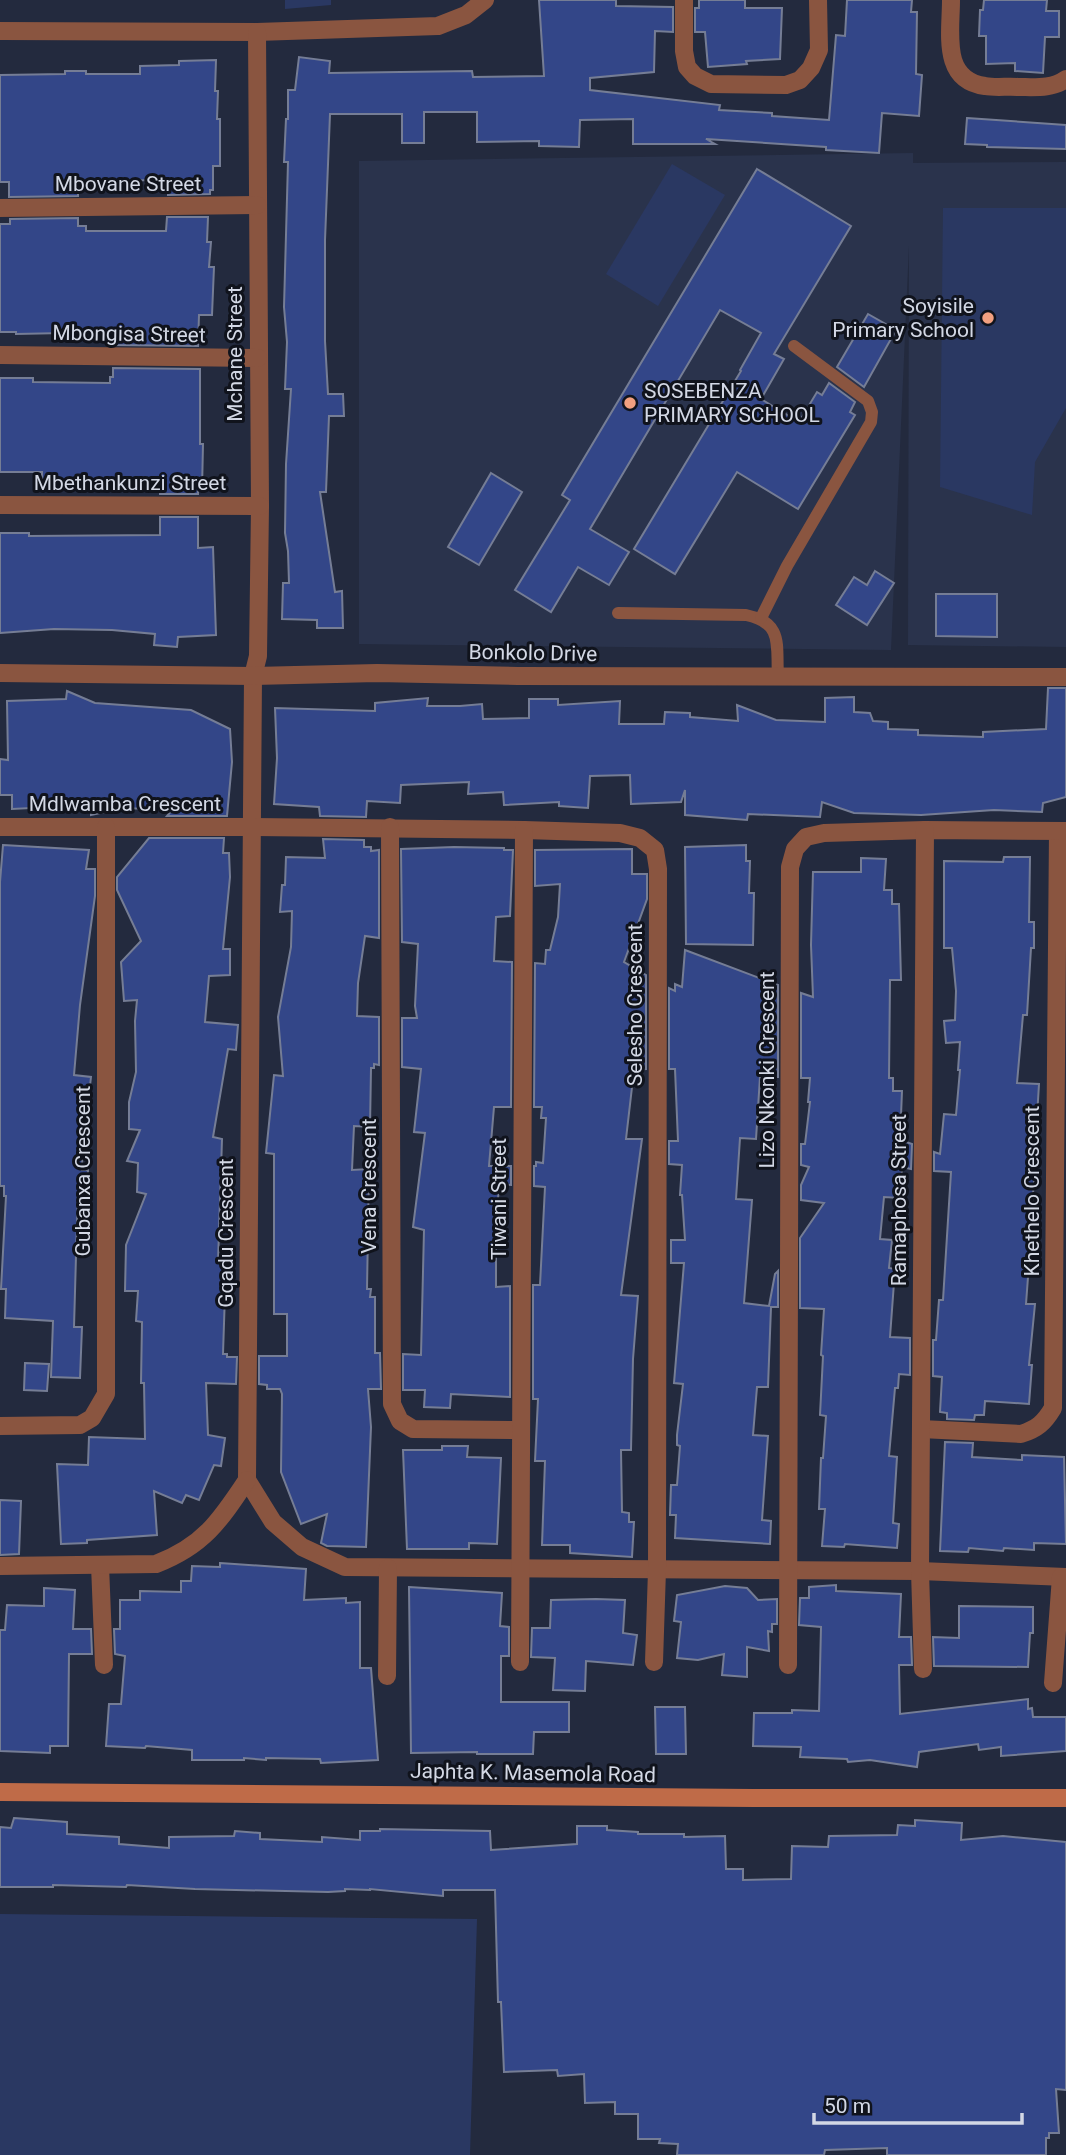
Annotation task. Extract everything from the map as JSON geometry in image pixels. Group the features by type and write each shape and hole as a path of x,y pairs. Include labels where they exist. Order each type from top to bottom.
{"main road":[{"name":"Japhta K. Masemola Road","path":"0,1792 1066,1798"}],"street":[{"path":"0,31 257,32 438,26 466,15 485,0"},
{"path":"684,0 684,51 687,67 695,76 711,84 786,85 800,80 811,68 818,50 818,0"},
{"path":"951,0 951,57 957,71 968,80 984,86 1046,87 1066,79"},
{"name":"Mchane Street","path":"253,676 258,656 260,506 257,32"},
{"name":"Mbovane Street","path":"0,208 257,205"},
{"name":"Mbongisa Street","path":"0,355 258,358"},
{"name":"Mbethankunzi Street","path":"0,505 260,506"},
{"name":"Bonkolo Drive","path":"0,673 1066,677"},
{"name":"Gqadu Crescent","path":"247,1480 253,676"},
{"name":"Mdlwamba Crescent","path":"0,827 251,827"},
{"name":"Gubanxa Crescent","path":"0,1426 80,1425 92,1418 106,1394 106,827"},
{"name":"Selesho Crescent","path":"251,827 390,827 620,833 640,838 655,850 658,869 657,1570"},
{"name":"Vena Crescent","path":"390,827 392,1404 400,1421 413,1429 520,1430"},
{"name":"Tiwani Street","path":"519,1568 524,830"},
{"name":"Lizo Nkonki Crescent","path":"788,1570 790,867 795,849 806,836 824,833 925,830 1062,831"},
{"name":"Ramaphosa Street","path":"920,1571 925,830"},
{"name":"Khethelo Crescent","path":"921,1429 1021,1434 1035,1430 1045,1422 1053,1408 1062,831"},
{"path":"0,1566 156,1564 179,1555 204,1537 227,1510 247,1480 273,1522 302,1547 345,1567 920,1571 1063,1577 1054,1683"},
{"path":"100,1565 104,1665"},
{"path":"387,1676 388,1568"},
{"path":"519,1568 520,1662"},
{"path":"654,1662 657,1570"},
{"path":"788,1570 788,1665"},
{"path":"920,1571 923,1668"}],"lane":[{"path":"761,618 787,566 871,422 872,412 868,401 794,346"},
{"path":"618,613 746,615 761,618 775,633 778,676"}],"shaded area":[{"path":"285,0 331,0 331,5 285,9"},
{"name":"SOSEBENZA PRIMARY SCHOOL","path":"913,153 913,163 1066,162 1066,647 908,645 909,245 891,650 359,644 359,161"},
{"path":"672,164 725,195 658,306 606,274"},
{"path":"943,208 1066,208 1066,408 1035,462 1032,515 940,487"},
{"path":"0,1914 477,1919 470,2155 0,2155"}],"building":[{"path":"539,0 616,0 616,6 673,7 673,32 655,31 654,72 590,78 590,90 720,105 719,110 829,120 836,35 845,36 847,0 912,0 911,12 917,12 916,74 922,75 919,116 882,113 879,153 706,139 715,144 633,144 633,119 580,120 579,147 539,146 539,141 477,142 477,112 424,112 424,143 402,143 402,114 330,114 325,240 325,341 328,394 343,394 344,416 329,416 326,492 320,492 335,592 342,591 343,628 317,628 317,620 282,619 283,583 289,583 285,533 291,389 285,389 288,162 284,162 288,90 295,90 299,57 330,61 329,73 472,71 473,77 544,76"},
{"path":"699,0 745,0 745,8 782,8 780,59 708,67 705,32 695,32 695,8 699,8"},
{"path":"984,0 1047,0 1046,11 1059,11 1059,37 1045,37 1043,73 1015,71 1015,63 986,64 986,36 979,36 980,10 983,10"},
{"path":"216,60 215,91 218,91 217,119 220,119 220,166 213,166 213,190 210,190 210,194 168,195 169,180 78,181 78,196 9,197 9,182 0,182 0,75 65,74 65,71 86,71 86,74 140,74 140,66"},
{"path":"967,118 1066,125 1066,149 965,144"},
{"path":"757,169 851,226 774,354 784,359 761,399 799,422 817,392 822,395 829,383 855,402 850,412 855,415 798,509 737,472 675,574 634,549 761,333 720,310 590,529 629,552 609,585 578,567 551,612 515,590 570,500 562,495"},
{"path":"167,217 208,217 207,242 211,242 209,267 214,267 212,315 199,315 198,346 113,345 113,332 0,332 0,224 10,224 10,219 78,218 78,226 86,226 86,231 166,231"},
{"path":"868,314 896,330 864,387 837,367"},
{"path":"113,368 200,369 200,444 203,444 202,490 198,490 198,494 160,494 160,482 42,485 42,472 0,472 0,378 33,378 33,382 110,383"},
{"path":"491,473 522,492 479,565 448,547"},
{"path":"160,517 198,517 198,548 213,547 216,635 178,637 177,647 154,645 155,634 112,630 54,629 0,633 0,533 29,533 29,536 160,535"},
{"path":"875,571 894,583 867,625 836,605 854,577 867,585"},
{"path":"936,594 997,594 997,637 936,636"},
{"path":"1048,688 1066,688 1066,797 1043,803 1042,812 994,810 921,815 854,813 822,802 820,817 748,814 747,820 685,815 685,790 681,802 631,804 630,775 590,776 588,808 559,806 559,802 504,805 503,792 468,794 469,782 401,785 400,803 367,801 366,817 320,816 319,807 274,804 277,758 275,708 375,711 375,703 428,698 427,706 482,704 483,719 529,718 529,699 558,699 558,705 620,701 619,724 664,724 665,712 738,721 737,705 776,720 825,722 825,698 854,697 854,712 870,713 873,721 888,722 888,729 918,730 918,735 983,737 983,732 1046,729"},
{"path":"67,691 95,703 191,710 230,729 232,762 227,816 167,816 172,810 123,808 91,815 91,805 12,809 12,795 0,795 0,759 8,760 7,701 66,699"},
{"path":"149,838 224,838 223,853 229,853 230,877 223,949 230,949 230,975 209,976 205,1022 238,1025 236,1050 228,1049 213,1137 222,1139 218,1263 226,1263 223,1354 237,1357 236,1384 206,1383 208,1435 225,1438 221,1466 214,1465 199,1500 186,1495 182,1503 154,1491 157,1535 61,1544 57,1464 88,1465 89,1437 145,1439 144,1383 141,1383 142,1322 136,1321 138,1291 125,1291 126,1245 146,1194 137,1192 138,1163 127,1161 140,1130 129,1129 129,1102 136,1072 137,1000 124,1001 121,962 141,941 117,890 117,877"},
{"path":"323,839 364,840 364,847 371,847 371,851 379,850 379,938 365,936 358,983 357,1016 379,1017 379,1065 374,1064 374,1068 371,1068 370,1127 354,1126 352,1170 369,1169 367,1289 371,1289 370,1297 375,1297 375,1353 380,1353 381,1389 368,1389 371,1427 366,1547 327,1546 321,1543 327,1514 301,1524 281,1472 282,1394 280,1389 267,1389 267,1385 259,1384 259,1356 287,1356 287,1314 274,1314 274,1154 266,1153 274,1075 283,1076 278,1017 291,947 292,911 280,912 282,885 285,885 286,857 325,858"},
{"path":"3,845 89,850 86,869 95,869 95,896 80,1005 74,1075 91,1077 86,1120 83,1120 82,1170 88,1170 87,1196 78,1195 74,1327 82,1327 80,1378 51,1377 53,1321 5,1318 6,1289 1,1289 6,1196 4,1186 0,1186 0,882"},
{"path":"746,845 746,861 750,861 749,893 754,893 753,945 686,944 685,847"},
{"path":"454,847 513,850 510,916 496,917 494,961 512,962 511,1107 494,1107 489,1166 511,1166 511,1185 499,1184 496,1231 496,1287 510,1286 510,1397 451,1394 450,1408 424,1407 425,1390 403,1390 403,1354 421,1355 424,1230 413,1227 425,1133 414,1132 421,1069 402,1067 402,1018 417,1018 415,1006 418,944 402,942 401,849"},
{"path":"632,849 632,874 647,874 647,899 624,962 646,975 646,1069 634,1070 626,1139 642,1139 621,1295 638,1296 633,1359 631,1450 621,1450 622,1512 629,1513 629,1522 634,1522 632,1557 570,1553 570,1545 542,1545 545,1461 535,1461 538,1399 533,1399 533,1285 540,1285 545,1187 534,1186 534,1166 536,1162 543,1163 546,1118 541,1118 542,1107 534,1107 535,963 545,964 546,950 550,950 558,917 560,884 535,886 535,850"},
{"path":"1004,857 1030,857 1029,922 1034,922 1027,1015 1023,1015 1017,1083 1039,1084 1037,1117 1040,1117 1026,1304 1035,1304 1029,1365 1032,1365 1029,1404 985,1401 984,1415 975,1415 974,1420 947,1419 947,1413 940,1412 942,1377 933,1376 933,1340 936,1340 939,1300 943,1300 951,1172 934,1171 934,1152 940,1154 944,1114 956,1115 960,1042 946,1043 944,1021 955,1020 956,991 952,948 944,948 944,861 1003,862"},
{"path":"861,858 886,859 884,890 892,890 892,904 899,904 901,980 890,980 889,1078 893,1078 893,1091 902,1091 900,1140 912,1144 911,1169 902,1167 900,1198 884,1197 880,1239 892,1240 889,1268 895,1269 890,1337 910,1338 910,1375 899,1374 898,1388 895,1388 889,1456 897,1457 893,1523 899,1524 897,1548 845,1544 844,1547 822,1546 825,1509 819,1509 826,1416 820,1415 824,1309 800,1308 800,1238 824,1203 801,1200 801,1185 809,1167 801,1165 801,1144 805,1144 810,1078 801,1078 801,993 813,997 813,872 861,872"},
{"path":"685,950 778,985 778,1077 760,1077 756,1139 740,1138 736,1199 752,1200 744,1303 769,1306 775,1274 778,1271 778,1307 771,1307 768,1387 757,1387 753,1435 768,1436 762,1520 771,1521 770,1544 675,1538 676,1515 670,1515 671,1485 677,1485 680,1446 677,1445 677,1435 683,1384 674,1383 684,1263 671,1263 671,1240 685,1240 680,1195 682,1165 669,1164 669,1141 678,1141 675,1069 669,1069 669,988 675,991 675,984 682,987"},
{"path":"25,1363 49,1364 47,1391 24,1390"},
{"path":"945,1442 973,1443 972,1457 1022,1460 1022,1455 1064,1457 1066,1544 1034,1543 1034,1550 969,1548 968,1552 940,1551"},
{"path":"442,1446 468,1446 467,1457 501,1458 497,1544 469,1543 469,1549 407,1549 403,1450 442,1450"},
{"path":"0,1500 21,1501 19,1554 0,1555"},
{"path":"220,1563 306,1569 304,1600 346,1598 346,1603 360,1602 360,1668 371,1668 378,1760 321,1763 320,1759 192,1760 192,1750 106,1746 109,1704 121,1704 125,1656 115,1654 114,1629 120,1629 120,1600 140,1600 140,1591 181,1592 181,1581 191,1581 192,1566 220,1567"},
{"path":"836,1585 836,1591 901,1594 899,1637 911,1637 912,1665 899,1665 900,1714 1028,1699 1028,1709 1032,1708 1033,1717 1066,1717 1066,1751 1001,1756 1001,1747 979,1750 978,1744 919,1752 917,1767 870,1760 848,1762 847,1759 800,1757 801,1747 753,1746 754,1713 819,1711 821,1627 799,1625 800,1598 809,1598 809,1587"},
{"path":"725,1586 747,1588 758,1600 777,1599 777,1624 772,1624 772,1632 768,1631 769,1651 747,1647 747,1677 722,1675 724,1654 698,1660 677,1658 681,1622 674,1621 677,1595"},
{"path":"409,1587 502,1593 500,1626 509,1627 509,1656 501,1656 501,1702 569,1702 569,1732 534,1732 533,1754 411,1753"},
{"path":"44,1588 75,1590 73,1629 91,1629 92,1654 69,1654 68,1746 50,1746 50,1753 0,1751 0,1630 5,1630 7,1605 44,1606"},
{"path":"551,1600 625,1600 623,1633 637,1635 633,1665 586,1661 585,1691 553,1690 555,1658 531,1657 532,1628 550,1628"},
{"path":"959,1606 1033,1607 1033,1633 1030,1633 1028,1667 934,1666 933,1637 959,1638"},
{"path":"655,1707 685,1707 686,1754 656,1754"},
{"path":"14,1818 67,1822 67,1834 119,1837 119,1844 169,1848 169,1837 234,1836 235,1831 260,1833 260,1839 322,1842 322,1837 360,1840 360,1831 380,1829 490,1831 491,1850 577,1844 577,1826 607,1826 607,1830 638,1834 725,1836 726,1869 743,1869 743,1880 791,1879 792,1846 828,1847 829,1836 897,1835 898,1825 915,1826 915,1820 962,1823 961,1840 1003,1836 1066,1842 1066,2090 1056,2089 1059,2133 1049,2133 1049,2138 1046,2138 1046,2155 887,2155 887,2148 825,2150 824,2155 677,2155 678,2144 659,2143 660,2139 638,2139 638,2114 615,2114 615,2102 585,2103 584,2074 558,2076 557,2070 504,2072 501,2002 498,2002 495,1890 443,1890 443,1896 370,1889 328,1892 127,1885 0,1887 0,1827 11,1828"}],"place":[{"name":"Soyisile Primary School","path":"988,318"},
{"name":"SOSEBENZA PRIMARY SCHOOL","path":"630,403"}]}
